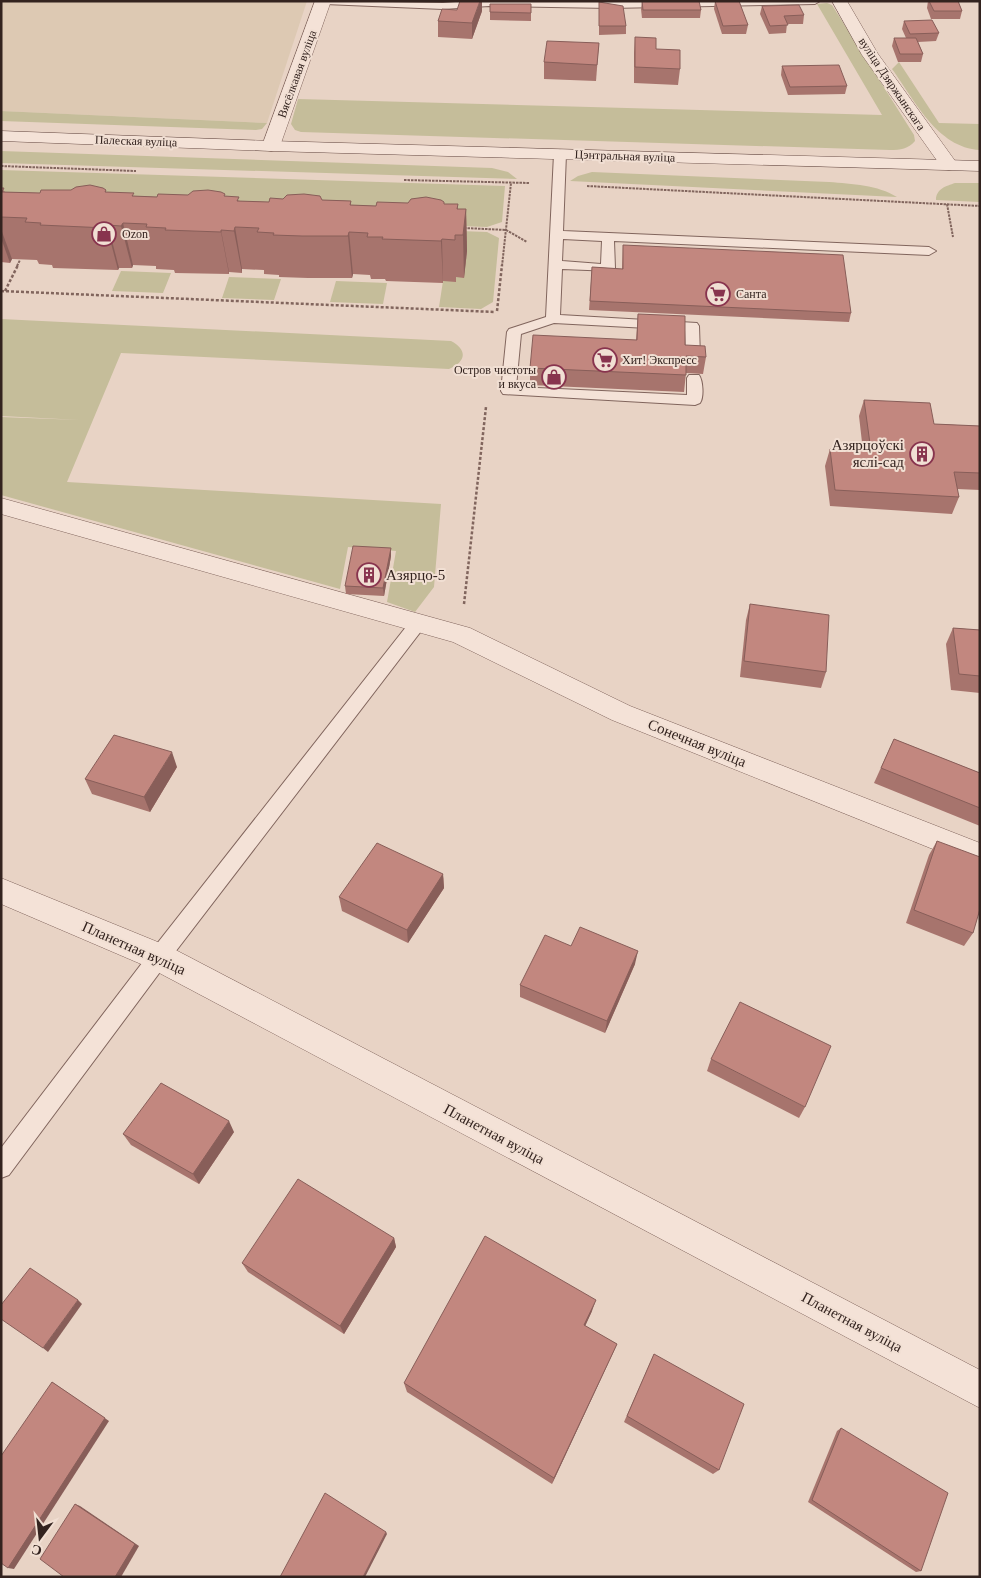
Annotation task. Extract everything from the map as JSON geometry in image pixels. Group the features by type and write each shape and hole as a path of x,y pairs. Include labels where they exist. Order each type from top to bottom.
{"street":[{"name":"Вясёлкавая вуліца","path":"271,146 324,1"},
{"name":"вуліца Дзяржынскага","path":"839,1 870,55 949,165"},
{"name":"Палеская вуліца","path":"1,136 271,146"},
{"name":"Цэнтральная вуліца","path":"271,146 980,166"},
{"name":"Сонечная вуліца","path":"1,506 461,635 620,713 980,856"},
{"name":"Планетная вуліца","path":"1,891 159,957 980,1390"}],"lane":[{"path":"324,1 443,6 489,3 610,4 815,1"},
{"path":"553,319 560,154"},
{"path":"556,234 930,251"},
{"path":"555,265 608,268 608,237"},
{"path":"694,357 692,326 553,319 514,332 508,390 695,400 694,378"},
{"path":"1,1167 159,957 419,622"}],"path":[{"path":"1,166 138,171"},
{"path":"403,180 559,185 980,206"},
{"path":"456,228 506,230 530,243"},
{"path":"5,291 20,260"},
{"path":"1,291 496,312"}],"shaded area":[{"path":"1,1 307,1 267,123 1,111"},
{"path":"827,3 832,5 914,135 915,141 907,147 890,150 301,132 295,130 291,124 298,99 882,115 817,4"},
{"path":"899,62 939,123 980,124 980,150 965,147 951,141 928,120 892,69"},
{"path":"1,111 267,123 262,129 256,130 1,121"},
{"path":"1,151 492,168 508,172 517,179 1,163"},
{"path":"1,170 505,186 502,222 487,227 1,209"},
{"path":"592,172 856,184 882,190 897,197 570,181 578,176"},
{"path":"955,183 980,183 980,202 936,200 936,196 940,191"},
{"path":"57,216 487,232 499,238 493,302 481,309 439,307 443,281 463,277 467,252 42,224"},
{"path":"121,271 171,273 163,293 112,291"},
{"path":"229,277 281,279 274,300 222,298"},
{"path":"336,281 387,283 383,304 330,302"},
{"path":"1,319 451,341 460,348 463,356 459,363 449,369 121,353 67,482 441,504 434,587 415,612 387,602 396,551 348,547 340,589 1,495 1,417 80,420 1,416"}],"building":[{"path":"460,1 480,1 472,23 438,21 442,9 457,10"},
{"path":"642,1 699,1 701,10 643,10"},
{"path":"715,1 739,1 748,25 723,26"},
{"path":"929,1 958,1 962,11 934,11"},
{"path":"599,2 623,6 626,26 599,26"},
{"path":"490,4 531,4 531,13 490,12"},
{"path":"799,5 804,15 784,16 788,25 770,26 762,6"},
{"path":"932,20 939,33 910,34 904,21"},
{"path":"635,37 656,38 656,49 680,50 680,69 635,67"},
{"path":"894,38 916,38 923,54 900,54"},
{"path":"547,41 599,43 597,65 544,62"},
{"path":"839,65 847,86 790,87 782,66"},
{"path":"90,185 103,188 106,190 105,192 134,193 132,196 157,197 158,194 188,195 193,191 208,190 221,192 225,194 224,196 239,197 237,201 269,202 270,198 283,199 287,195 304,194 320,196 322,200 351,201 350,205 376,206 377,202 408,203 411,199 426,197 441,200 444,204 458,204 457,209 466,209 463,235 455,235 455,240 442,239 441,241 382,239 383,237 367,237 368,233 349,232 348,236 273,235 274,233 257,232 259,228 235,227 234,231 221,230 221,232 165,230 166,228 146,227 147,224 123,223 121,226 108,225 107,228 40,225 41,223 25,222 27,218 1,217 1,188 4,188 2,192 40,193 41,190 71,190 76,187"},
{"name":"Санта","path":"623,245 843,255 851,313 590,301 592,267 623,269"},
{"path":"638,314 685,316 685,345 705,346 706,357 686,356 686,375 530,368 533,335 637,340"},
{"name":"Азярцоўскі яслі-сад","path":"864,400 930,403 934,424 980,426 980,473 954,472 959,497 835,490 830,449 871,451"},
{"name":"Азярцо-5","path":"353,546 391,548 383,588 345,586"},
{"path":"750,604 829,615 826,672 744,661"},
{"path":"953,628 980,630 980,676 959,674"},
{"path":"114,735 172,752 144,797 85,779"},
{"path":"894,739 980,773 980,808 881,768"},
{"path":"937,841 980,857 980,909 973,933 914,910"},
{"path":"377,843 443,874 407,930 339,897"},
{"path":"580,927 638,951 607,1021 520,985 545,935 571,946"},
{"path":"740,1002 831,1046 805,1107 711,1059"},
{"path":"161,1083 229,1121 193,1174 123,1134"},
{"path":"298,1179 394,1238 340,1326 242,1263"},
{"path":"485,1236 596,1300 584,1325 617,1344 554,1478 404,1383"},
{"path":"30,1268 78,1300 43,1348 1,1319 1,1305"},
{"path":"654,1354 744,1404 719,1470 627,1416"},
{"path":"52,1382 105,1418 8,1568 1,1563 1,1456"},
{"path":"841,1428 948,1493 921,1571 812,1500"},
{"path":"325,1493 386,1532 363,1577 280,1577"},
{"path":"75,1504 135,1544 115,1577 64,1577 40,1559"}],"place":[{"name":"Ozon","path":"104,234"},
{"name":"Санта","path":"718,294"},
{"name":"Хит! Экспресс","path":"605,360"},
{"name":"Остров чистоты и вкуса","path":"554,377"},
{"name":"Азярцоўскі яслі-сад","path":"922,454"},
{"name":"Азярцо-5","path":"369,575"}]}
